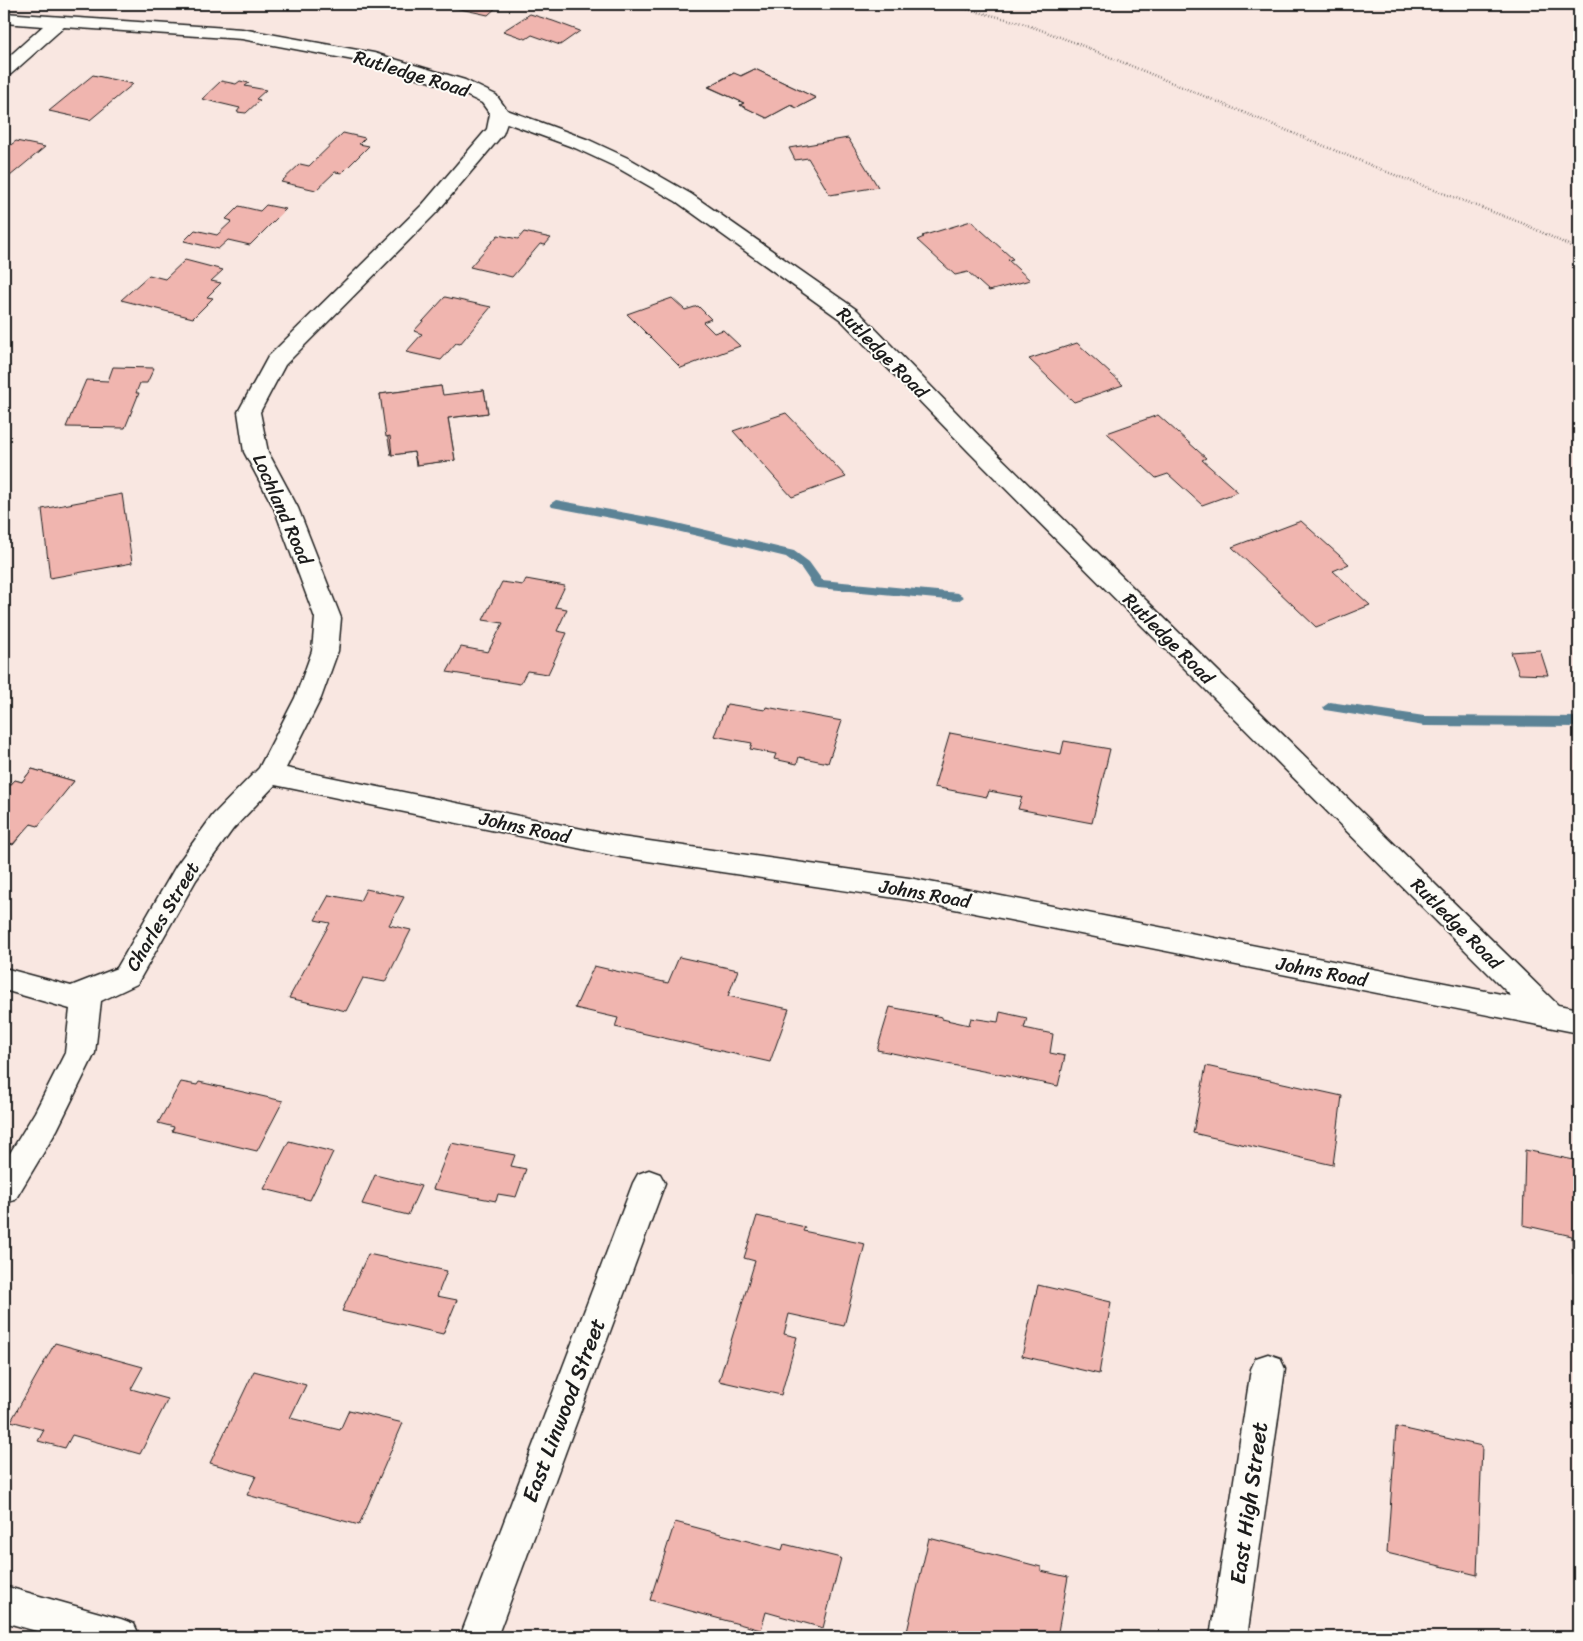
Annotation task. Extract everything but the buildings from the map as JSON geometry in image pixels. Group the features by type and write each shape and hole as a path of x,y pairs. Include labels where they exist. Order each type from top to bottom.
{"street":[{"name":"Rutledge Road","path":"4,18 242,34 366,57 458,84 489,99 500,114 582,144 623,163 684,198 849,315 976,447 1548,1014"},
{"path":"4,70 59,22"},
{"name":"Lochland Road","path":"269,774 308,698 324,651 328,618 286,508 256,452 249,412 276,362 430,208 496,130 500,114"},
{"name":"Charles Street","path":"86,994 127,976 186,873 223,822 269,774"},
{"name":"Johns Road","path":"269,774 622,847 908,889 1579,1021"},
{"path":"4,980 71,998 86,994 80,1053 46,1121 4,1190"},
{"name":"East Linwood Street","path":"478,1637 649,1183"},
{"name":"East High Street","path":"1228,1637 1268,1369"},
{"path":"4,1604 121,1637"}],"path":[{"path":"947,4 1022,23 1076,43 1387,172 1522,223 1579,250"}],"waterway":[{"path":"556,504 664,524 790,554 805,565 818,584 958,597"},
{"path":"1330,707 1424,721 1579,722"}]}
